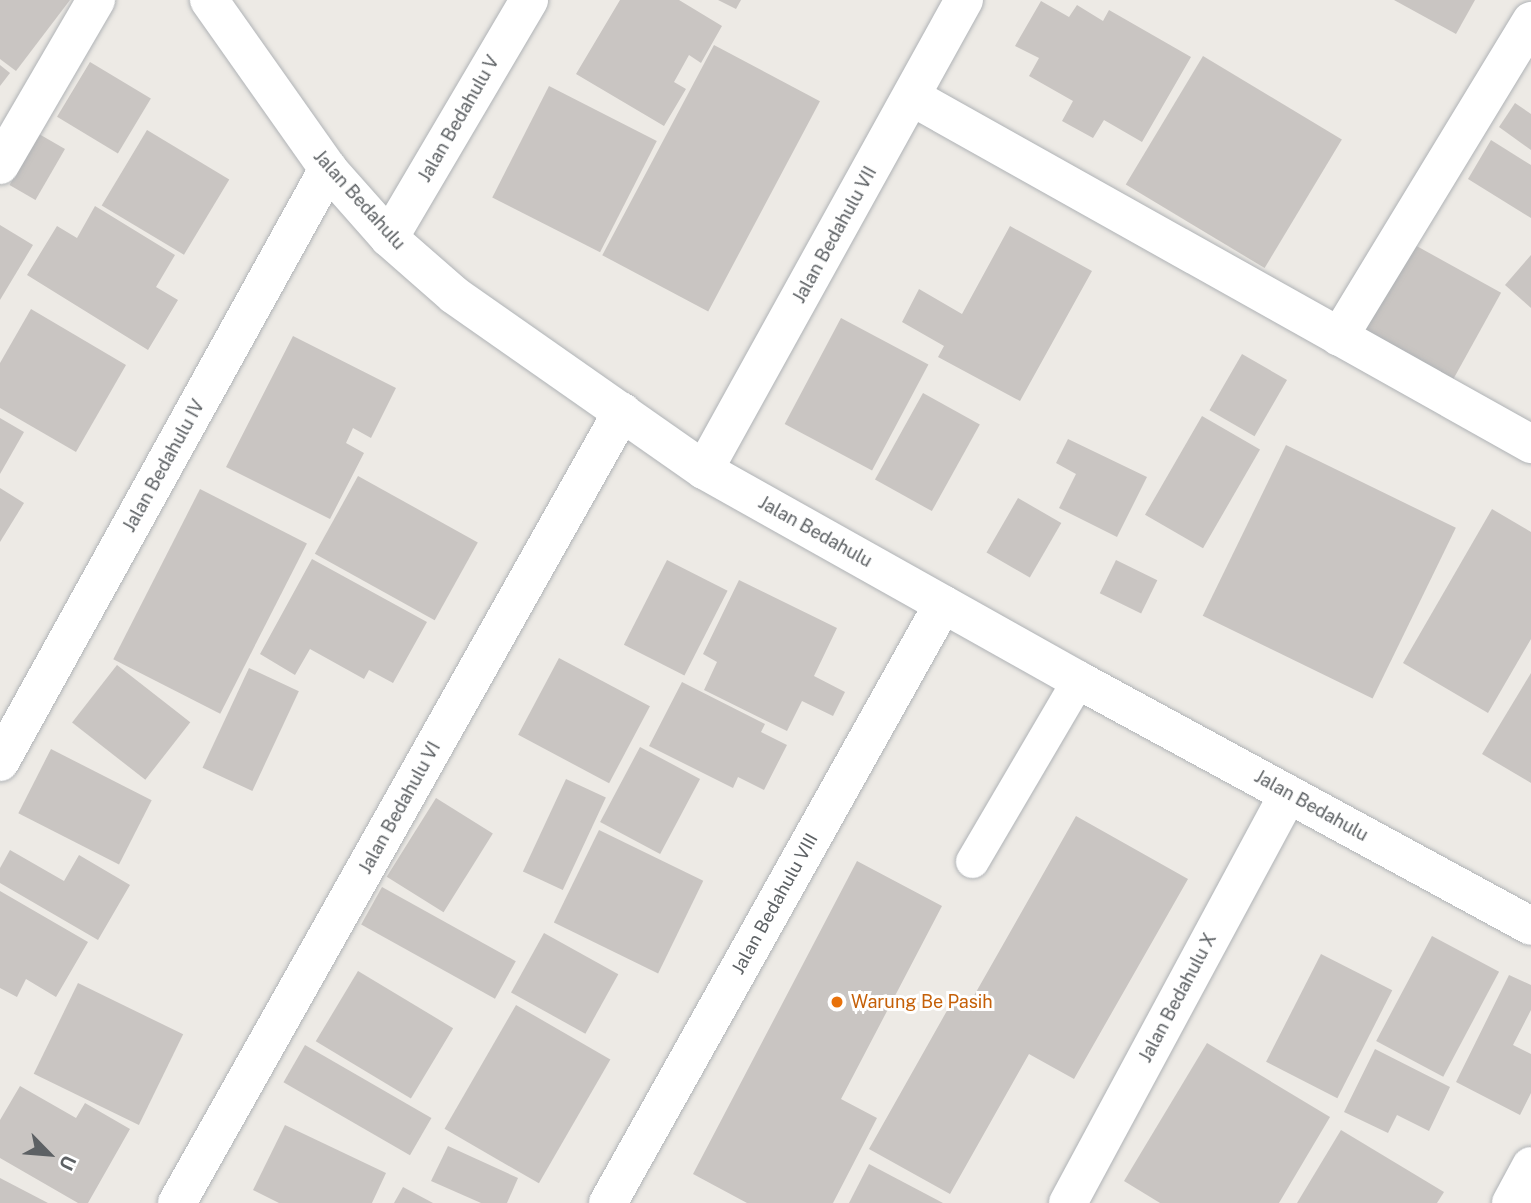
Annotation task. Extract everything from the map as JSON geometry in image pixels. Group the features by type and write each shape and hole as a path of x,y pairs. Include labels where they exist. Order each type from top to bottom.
{"street":[{"path":"0,165 96,0"},
{"name":"Jalan Bedahulu","path":"209,0 328,169 389,238 454,295 704,470 1078,680 1531,926"},
{"name":"Jalan Bedahulu V","path":"389,238 529,0"},
{"name":"Jalan Bedahulu VII","path":"704,470 964,0"},
{"path":"1339,337 1531,21"},
{"path":"912,97 1531,444"},
{"name":"Jalan Bedahulu IV","path":"0,762 328,169"},
{"name":"Jalan Bedahulu VI","path":"177,1203 622,412"},
{"name":"Jalan Bedahulu VIII","path":"608,1203 943,604"},
{"name":"Jalan Bedahulu X","path":"1068,1203 1288,794"},
{"path":"1511,1203 1531,1166"}],"lane":[{"path":"972,861 1078,680"}],"building":[{"path":"0,0 70,0 16,71 0,59"},
{"path":"620,0 679,0 722,26 701,63 689,55 674,82 686,89 664,126 576,74"},
{"path":"718,0 741,0 736,9"},
{"path":"1394,0 1475,0 1456,34"},
{"path":"1041,1 1069,17 1077,5 1103,21 1109,10 1191,57 1142,142 1104,120 1093,138 1062,121 1073,101 1029,76 1039,58 1015,46"},
{"path":"714,45 820,101 708,311 602,255"},
{"path":"1203,56 1342,139 1265,268 1126,185"},
{"path":"90,62 151,99 118,153 57,117"},
{"path":"0,65 10,73 0,86"},
{"path":"549,86 657,141 600,252 492,197"},
{"path":"1515,103 1531,114 1531,150 1499,127"},
{"path":"147,130 229,179 184,255 102,205"},
{"path":"39,134 65,149 35,200 10,185"},
{"path":"1491,140 1531,165 1531,218 1468,179"},
{"path":"95,206 175,255 156,287 178,300 148,350 27,275 57,226 77,238"},
{"path":"0,225 33,245 0,300"},
{"path":"1010,226 1092,271 1020,401 938,357 944,346 902,322 919,289 962,314"},
{"path":"1404,239 1501,293 1451,383 1354,329"},
{"path":"1531,255 1531,308 1505,285"},
{"path":"31,309 126,365 76,452 0,408 0,363"},
{"path":"841,318 928,364 872,470 785,424"},
{"path":"293,336 396,388 371,438 353,428 346,443 364,453 330,519 226,467"},
{"path":"1242,354 1287,380 1255,436 1210,410"},
{"path":"923,393 980,425 932,511 875,480"},
{"path":"1202,416 1260,450 1203,548 1145,515"},
{"path":"0,418 24,432 0,474"},
{"path":"1068,439 1147,477 1117,537 1059,508 1076,474 1056,463"},
{"path":"1286,445 1456,528 1373,699 1203,616"},
{"path":"358,476 478,542 435,620 315,554"},
{"path":"0,488 24,503 0,542"},
{"path":"200,489 307,543 220,714 113,659"},
{"path":"1018,498 1061,523 1030,578 986,553"},
{"path":"1492,509 1531,532 1531,639 1488,713 1403,663"},
{"path":"312,559 427,622 393,683 369,670 364,679 310,649 295,675 260,654"},
{"path":"667,560 728,591 684,676 624,645"},
{"path":"1116,560 1157,580 1141,613 1100,593"},
{"path":"739,580 837,628 814,676 845,692 833,716 802,701 787,731 704,690 717,662 703,654"},
{"path":"559,658 650,706 609,783 518,735"},
{"path":"117,665 190,722 145,780 72,723"},
{"path":"249,668 299,691 252,791 203,768"},
{"path":"1531,673 1531,783 1482,754"},
{"path":"682,682 765,724 761,732 787,745 764,790 738,777 733,788 649,746"},
{"path":"640,747 700,779 660,854 600,822"},
{"path":"51,749 152,800 119,864 18,813"},
{"path":"566,779 606,798 563,890 523,871"},
{"path":"436,798 493,834 444,912 387,877"},
{"path":"1076,816 1188,879 1074,1079 1029,1054 950,1194 869,1149 953,1000 967,1008"},
{"path":"599,830 703,881 658,973 554,923"},
{"path":"10,850 64,881 79,855 130,885 98,940 0,883 0,868"},
{"name":"Warung Be Pasih","path":"857,861 942,906 841,1099 877,1118 833,1203 747,1203 693,1174"},
{"path":"382,887 516,961 495,999 361,925"},
{"path":"0,891 88,942 56,997 26,979 17,997 0,988"},
{"path":"544,933 618,974 585,1034 511,992"},
{"path":"1432,936 1499,972 1443,1077 1376,1041"},
{"path":"1321,954 1392,990 1337,1098 1266,1062"},
{"path":"358,971 453,1028 411,1098 316,1041"},
{"path":"1509,975 1531,985 1531,1010 1513,1045 1531,1054 1531,1093 1520,1115 1456,1082"},
{"path":"78,983 183,1034 139,1125 34,1074"},
{"path":"516,1005 610,1060 539,1183 445,1129"},
{"path":"1207,1043 1330,1117 1279,1203 1160,1203 1124,1181"},
{"path":"305,1045 431,1118 410,1155 284,1082"},
{"path":"1375,1049 1450,1087 1429,1131 1397,1115 1388,1133 1344,1112"},
{"path":"20,1086 76,1118 85,1103 130,1129 88,1203 78,1203 0,1158 0,1120"},
{"path":"285,1125 386,1173 372,1203 279,1203 253,1190"},
{"path":"1341,1130 1444,1192 1437,1203 1297,1203"},
{"path":"448,1146 518,1178 507,1203 481,1203 431,1181"},
{"path":"869,1164 943,1203 849,1203"},
{"path":"0,1178 48,1203 0,1203"},
{"path":"403,1187 433,1203 394,1203"}],"place":[{"name":"Warung Be Pasih","path":"837,1002"}]}
